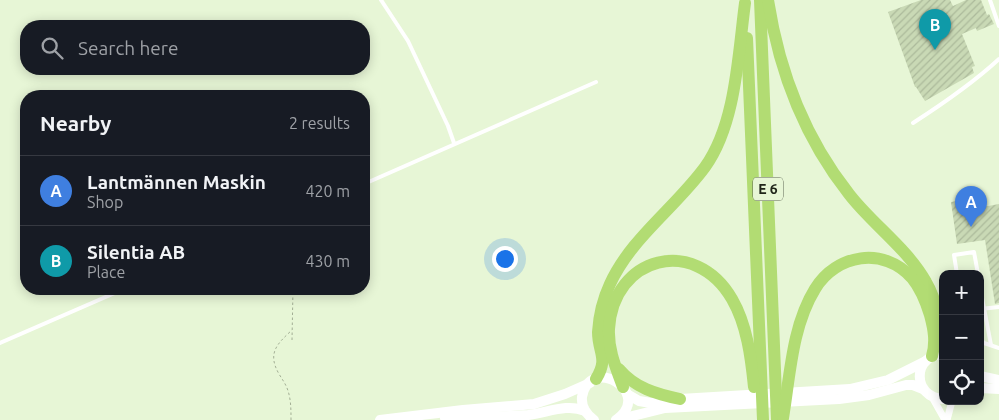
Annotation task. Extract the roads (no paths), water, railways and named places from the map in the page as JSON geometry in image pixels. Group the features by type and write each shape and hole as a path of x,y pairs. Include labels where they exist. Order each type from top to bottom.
{"highway":[{"name":"E 6","path":"760,0 778,420"},
{"path":"768,0 781,63 792,96 808,130 829,167 850,195 905,254 925,280 933,296 939,315"},
{"name":"E 6","path":"745,2 757,379 763,420"},
{"path":"593,381 603,362 598,335 600,315 606,292 630,250 688,189 706,165 720,138 729,109 736,72 745,2"},
{"path":"783,420 802,320 815,288 838,265 862,258 878,258 893,263 907,272 925,300 934,334 933,357"},
{"path":"625,391 613,361 609,340 610,322 615,303 623,286 645,266 662,260 681,261 710,273 725,288 737,308 757,379 757,420"},
{"path":"613,361 634,384 659,394 680,399"}],"main road":[{"path":"409,418 455,411 534,404 566,394 593,381 604,378 611,378 618,382 625,391 645,403 680,399 850,389 888,380 933,357"},
{"path":"933,357 921,368 919,376 923,388 932,397 939,398"},
{"path":"984,377 999,380"},
{"path":"585,411 582,396 585,389 593,381"},
{"path":"616,420 666,408 847,398 876,394 906,385 923,388"},
{"path":"984,388 999,389"},
{"path":"616,420 626,407 625,391"},
{"path":"380,420 528,415 577,408 585,411 594,420"}],"street":[{"path":"932,397 946,420"},
{"path":"946,420 951,405"}],"lane":[{"path":"381,0 408,41 448,126 454,143"},
{"path":"990,0 999,26"},
{"path":"913,123 977,79 999,59"},
{"path":"370,181 596,82"},
{"path":"956,270 954,255 974,252 977,270"},
{"path":"0,344 110,295"},
{"path":"984,309 999,307"},
{"path":"983,315 991,346"},
{"path":"984,342 999,348"}],"place":[{"name":"Silentia AB","path":"935,50"},
{"name":"Lantmännen Maskin","path":"971,227"}]}
